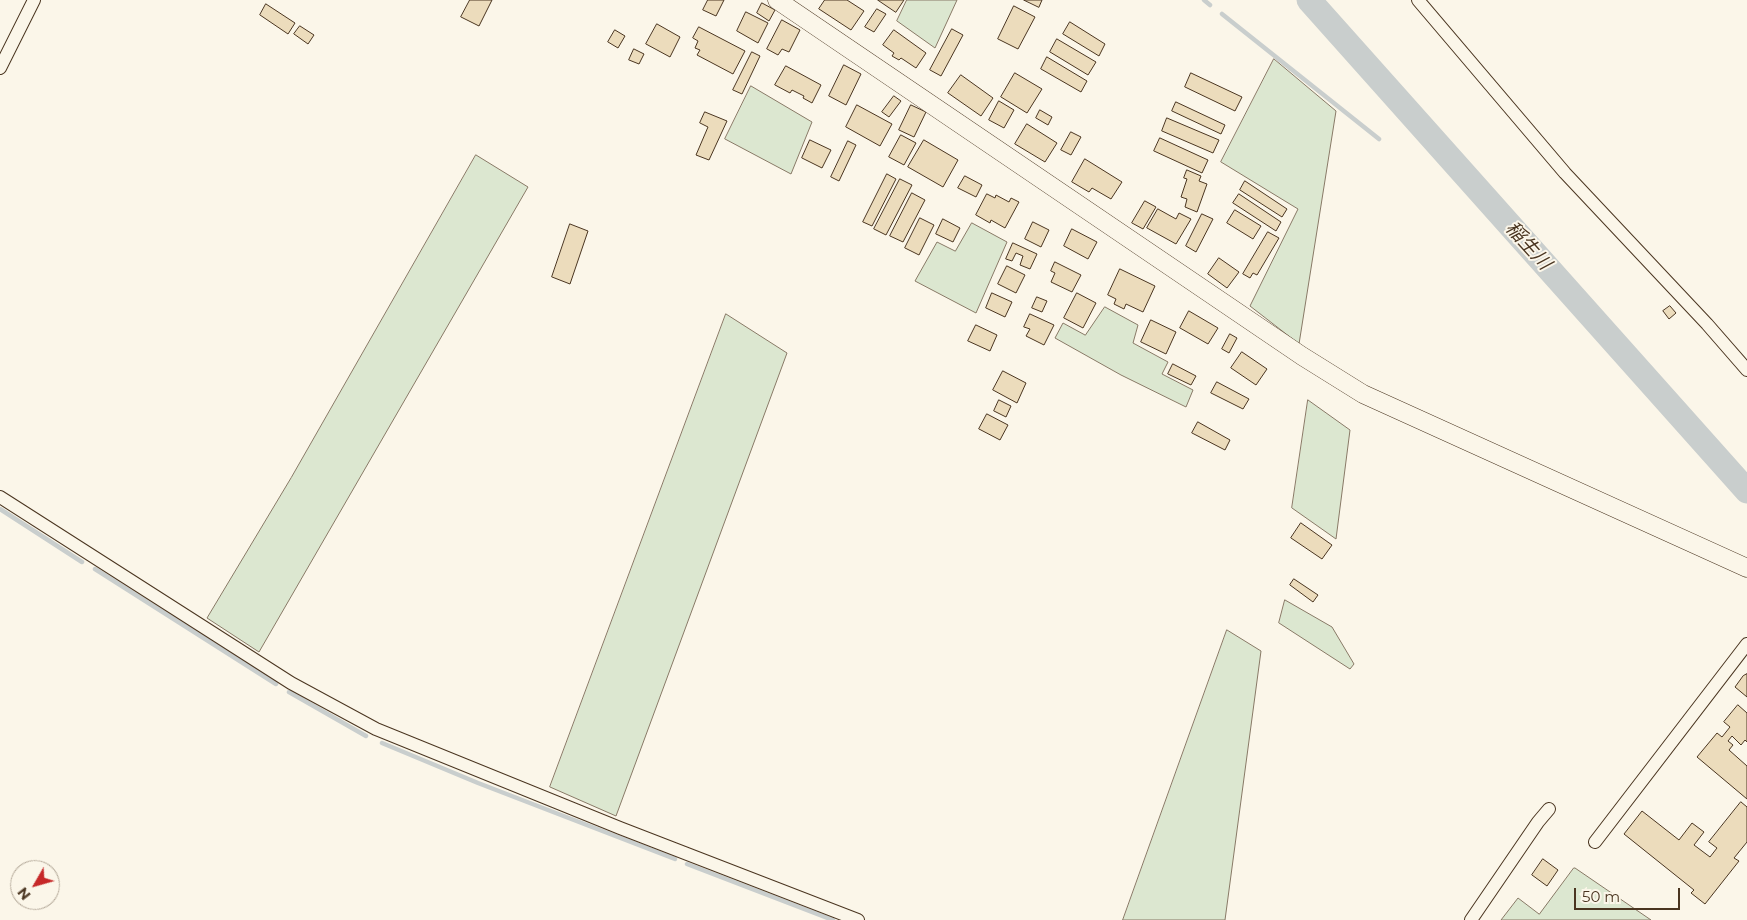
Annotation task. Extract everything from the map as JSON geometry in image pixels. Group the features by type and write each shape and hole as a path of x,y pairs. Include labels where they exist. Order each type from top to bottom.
{"street":[{"path":"0,68 34,0"},
{"path":"777,0 1362,394 1747,568"},
{"path":"1418,0 1566,173 1707,324 1747,370"},
{"path":"0,498 291,683 376,729 620,828 858,920"},
{"path":"1596,842 1747,644"},
{"path":"1472,920 1538,822 1549,809"}],"green space":[{"path":"907,0 957,0 935,48 897,21"},
{"path":"1274,59 1336,111 1299,344 1250,306 1298,209 1221,162"},
{"path":"751,86 812,122 791,174 725,139"},
{"path":"476,155 528,187 259,652 207,618 291,478"},
{"path":"972,223 1007,242 976,313 915,281 937,242 955,251"},
{"path":"1105,307 1138,325 1133,343 1168,362 1162,374 1193,390 1186,407 1121,375 1055,338 1063,323 1085,335"},
{"path":"726,314 787,353 616,816 550,787"},
{"path":"1308,400 1350,430 1336,539 1292,508"},
{"path":"1285,600 1332,627 1354,664 1350,669 1279,623"},
{"path":"1227,630 1261,651 1225,920 1123,920"},
{"path":"1574,868 1651,920 1501,920 1518,898 1539,914"}],"building":[{"path":"470,0 492,0 479,26 461,17"},
{"path":"708,0 724,0 716,16 703,10"},
{"path":"825,0 847,0 864,11 851,30 819,9"},
{"path":"878,0 904,0 896,12"},
{"path":"1024,0 1042,0 1039,7"},
{"path":"762,3 775,10 769,21 757,13"},
{"path":"266,4 295,23 288,34 260,15"},
{"path":"1014,6 1035,17 1018,49 998,39"},
{"path":"877,9 886,14 874,32 865,27"},
{"path":"746,12 768,23 758,43 737,31"},
{"path":"782,20 800,30 789,52 782,49 778,55 767,49"},
{"path":"1070,22 1105,44 1099,56 1063,34"},
{"path":"657,24 680,37 670,57 646,44"},
{"path":"300,26 314,35 308,44 294,34"},
{"path":"699,27 745,51 733,74 697,55 700,50 695,48 698,41 693,38"},
{"path":"952,29 963,35 941,76 930,70"},
{"path":"615,30 625,36 618,48 608,42"},
{"path":"894,30 926,53 916,68 901,58 899,60 892,56 894,53 883,45"},
{"path":"1057,39 1096,62 1088,75 1050,52"},
{"path":"634,49 644,54 639,64 629,60"},
{"path":"752,52 760,56 742,94 733,90"},
{"path":"1047,57 1087,81 1081,92 1041,69"},
{"path":"844,65 861,74 846,105 829,96"},
{"path":"786,66 821,85 812,103 803,98 804,96 792,90 790,93 775,85"},
{"path":"1015,73 1042,89 1027,113 1001,97"},
{"path":"1191,73 1242,97 1235,111 1185,87"},
{"path":"961,75 993,98 981,116 948,93"},
{"path":"894,96 901,101 889,117 882,112"},
{"path":"999,101 1014,110 1004,128 989,120"},
{"path":"1176,102 1225,125 1221,134 1172,111"},
{"path":"857,105 892,124 880,146 846,127"},
{"path":"911,105 926,112 914,137 899,130"},
{"path":"1040,110 1052,117 1048,125 1036,118"},
{"path":"705,112 727,121 709,160 696,155 708,127 700,123"},
{"path":"1167,118 1219,140 1213,153 1162,131"},
{"path":"1027,124 1057,143 1045,162 1015,144"},
{"path":"1071,132 1081,137 1071,155 1061,150"},
{"path":"901,135 916,143 904,165 889,157"},
{"path":"1160,138 1208,160 1202,173 1154,151"},
{"path":"810,140 831,150 822,168 802,158"},
{"path":"924,140 958,160 943,187 908,167"},
{"path":"848,141 856,145 839,181 831,177"},
{"path":"1085,159 1122,182 1111,199 1092,188 1089,192 1072,182"},
{"path":"1187,170 1201,176 1199,181 1207,184 1197,212 1185,207 1187,199 1181,197 1187,179 1184,178"},
{"path":"887,174 896,179 872,226 863,222"},
{"path":"965,176 982,185 976,197 958,188"},
{"path":"900,179 912,185 886,235 874,229"},
{"path":"1245,181 1287,209 1282,217 1240,190"},
{"path":"912,193 925,200 903,242 890,236"},
{"path":"987,194 995,198 996,195 1009,202 1011,198 1019,202 1005,228 991,220 990,223 976,215"},
{"path":"1239,194 1281,222 1276,231 1233,203"},
{"path":"1145,201 1156,207 1143,229 1132,223"},
{"path":"1158,209 1176,219 1179,213 1191,219 1176,244 1147,228"},
{"path":"1235,210 1261,226 1253,239 1227,223"},
{"path":"1202,214 1213,219 1196,252 1186,246"},
{"path":"920,218 934,225 919,255 905,248"},
{"path":"943,219 960,228 953,242 936,234"},
{"path":"1033,222 1049,230 1041,247 1025,239"},
{"path":"570,224 588,231 570,284 552,277"},
{"path":"1072,229 1097,242 1088,259 1064,246"},
{"path":"1268,232 1279,238 1257,275 1253,273 1250,278 1243,274"},
{"path":"1013,243 1037,254 1030,269 1020,265 1023,256 1016,253 1012,261 1006,259"},
{"path":"1219,258 1239,272 1227,288 1208,274"},
{"path":"1055,262 1081,275 1072,292 1051,282 1055,273 1051,271"},
{"path":"1007,266 1025,275 1016,293 998,284"},
{"path":"1120,269 1155,286 1143,312 1126,304 1124,309 1114,304 1116,299 1108,295"},
{"path":"992,293 1012,302 1005,317 986,308"},
{"path":"1077,293 1096,303 1083,328 1064,318"},
{"path":"1037,297 1047,301 1042,312 1032,308"},
{"path":"1670,306 1676,313 1669,319 1663,311"},
{"path":"1189,311 1218,328 1208,344 1180,328"},
{"path":"1030,314 1054,325 1044,345 1026,336 1030,329 1024,327"},
{"path":"1151,320 1176,332 1166,354 1141,342"},
{"path":"976,325 997,335 990,351 968,341"},
{"path":"1230,334 1237,338 1229,353 1222,349"},
{"path":"1242,352 1267,369 1256,385 1231,368"},
{"path":"1173,364 1196,376 1191,385 1168,374"},
{"path":"1003,371 1026,383 1017,403 993,390"},
{"path":"1217,382 1249,399 1243,409 1211,393"},
{"path":"999,400 1011,406 1006,417 994,411"},
{"path":"987,414 1008,425 1000,440 979,429"},
{"path":"1198,422 1230,440 1225,450 1192,433"},
{"path":"1301,523 1332,545 1322,559 1291,538"},
{"path":"1294,579 1318,595 1313,602 1290,585"},
{"path":"1747,674 1747,697 1735,687 1743,676"},
{"path":"1738,705 1747,713 1747,742 1745,740 1741,745 1732,736 1728,741 1733,745 1729,750 1747,766 1747,799 1697,757 1717,733 1722,737 1730,727 1724,722"},
{"path":"1741,802 1747,807 1747,842 1734,858 1739,861 1705,904 1691,893 1694,890 1624,834 1642,811 1679,840 1692,823 1704,832 1694,845 1710,857 1717,848 1709,842"},
{"path":"1543,859 1558,870 1547,886 1532,875"}],"waterway":[{"path":"1204,0 1210,5"},
{"name":"稲生川","path":"1309,0 1747,491"},
{"path":"1222,14 1379,139"},
{"path":"0,509 82,562"},
{"path":"95,569 276,684"},
{"path":"289,692 366,736"},
{"path":"382,743 478,783 675,859"},
{"path":"687,864 833,920"}]}
